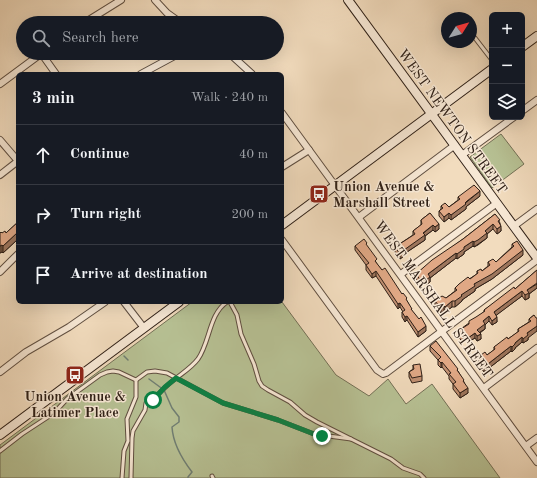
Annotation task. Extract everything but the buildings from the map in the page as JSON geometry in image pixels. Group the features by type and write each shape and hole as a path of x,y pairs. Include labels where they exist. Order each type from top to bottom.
{"street":[{"path":"95,16 121,0"},
{"path":"155,0 171,16"},
{"name":"WEST NEWTON STREET","path":"348,0 537,259"},
{"path":"525,45 537,36"},
{"path":"0,84 32,60"},
{"path":"46,60 55,72"},
{"path":"145,72 167,60"},
{"path":"237,60 250,72"},
{"path":"284,224 489,71"},
{"path":"525,109 537,100"},
{"name":"WEST MARSHALL STREET","path":"284,116 537,462"},
{"path":"462,155 510,120"},
{"path":"0,140 16,159"},
{"path":"359,217 455,145"},
{"path":"284,166 309,150"},
{"path":"0,175 16,163"},
{"path":"401,274 497,203"},
{"path":"514,226 537,209"},
{"path":"284,243 377,370 383,374 537,259"},
{"path":"0,272 16,256"},
{"path":"0,372 26,352 69,327 102,304"},
{"path":"126,304 144,328"},
{"path":"0,435 176,304"},
{"path":"484,388 537,348"},
{"path":"526,446 537,438"}],"lane":[{"path":"477,41 489,56"},
{"path":"131,478 131,456 134,431 145,410 146,403 153,400 165,387 190,368 199,358 217,314 226,304"},
{"path":"230,304 237,315 241,336 254,364 260,383 268,390 290,402 305,415 390,459 403,468 420,474 424,478"},
{"path":"0,451 22,434 54,413 67,399 100,375 113,371 119,372 136,380"},
{"path":"136,380 147,372 155,371 167,373 223,403 278,420 314,434 351,439"},
{"path":"122,478 124,451 128,441 127,419 136,397 136,380"}],"green space":[{"path":"501,134 524,164 492,188 470,157"},
{"path":"189,304 283,304 336,375 369,396 388,379 406,404 432,384 500,478 0,478 0,445"}],"waterway":[{"path":"124,356 128,360"},
{"path":"149,379 164,390 172,408 179,417 179,422 172,427 174,439 179,451 192,472 188,478"}],"place":[{"name":"Union Avenue & Marshall Street","path":"319,194"},
{"name":"Union Avenue & Latimer Place","path":"75,375"}],"route":[{"path":"153,400 176,378 223,403 278,420 322,436"}]}
